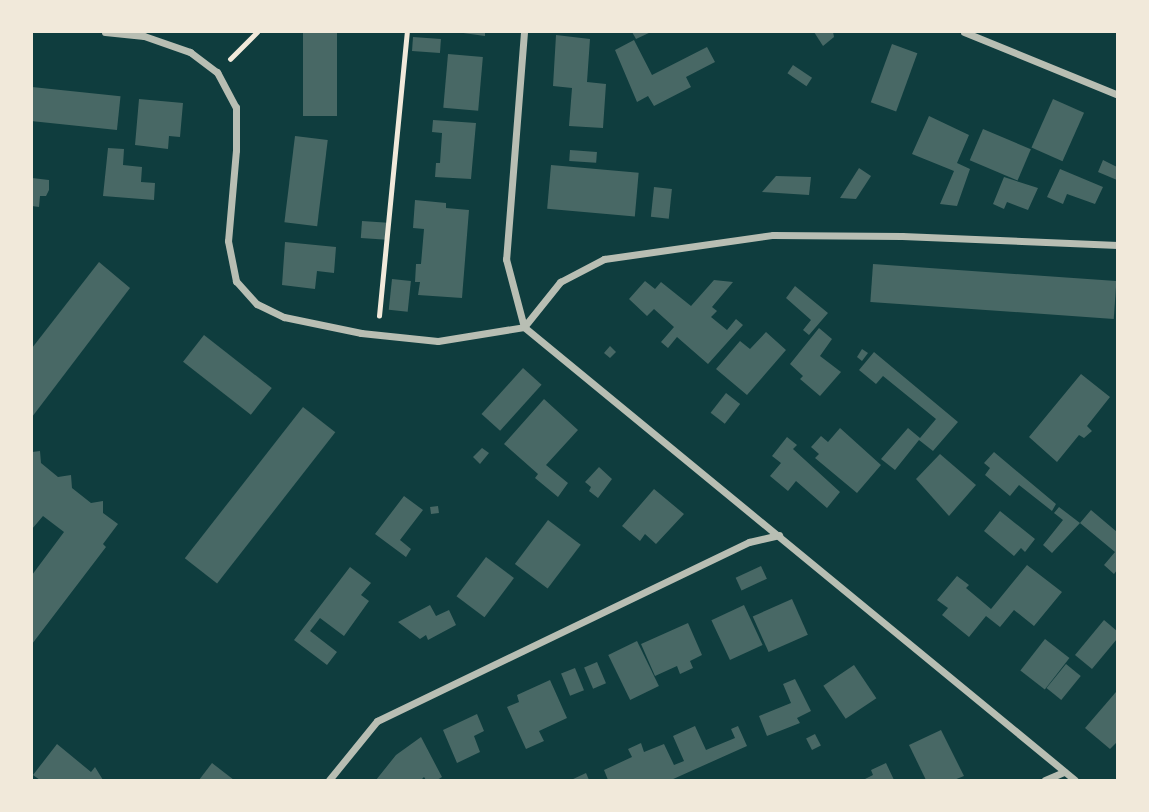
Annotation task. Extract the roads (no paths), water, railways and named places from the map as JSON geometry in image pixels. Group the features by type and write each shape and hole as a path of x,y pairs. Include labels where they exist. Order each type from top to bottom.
{"street":[{"path":"105,32 144,36 190,52 217,72 236,107 236,150 228,241 236,281 257,304 284,317 377,335 438,341 524,327 560,282 604,259 773,235 902,236 1118,246"},
{"path":"524,32 506,260 524,327 1074,780"},
{"path":"964,32 1118,95"},
{"path":"329,780 377,721 749,542 779,535"},
{"path":"1045,780 1065,772"}]}
